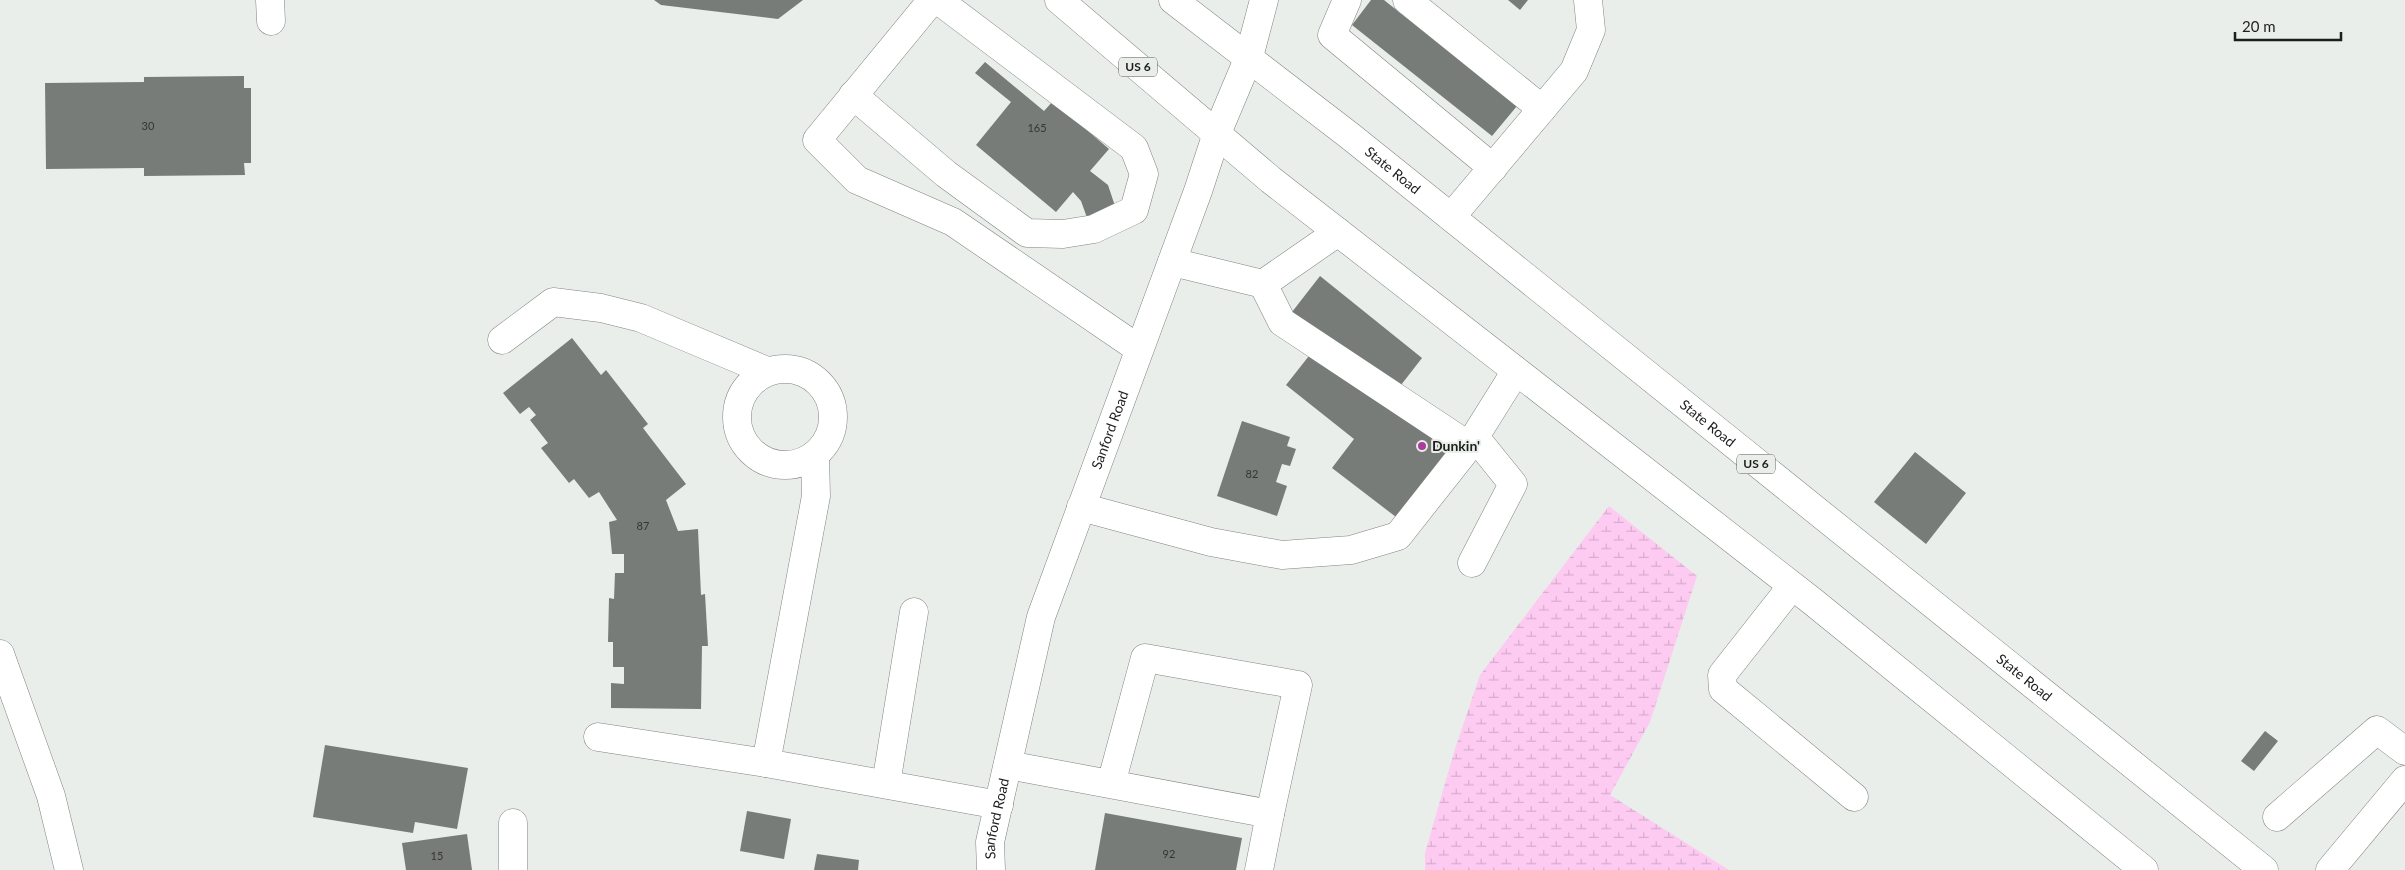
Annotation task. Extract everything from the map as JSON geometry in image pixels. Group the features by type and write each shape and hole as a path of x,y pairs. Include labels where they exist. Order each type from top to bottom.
{"main road":[{"path":"932,0 816,140 858,180 954,222 1139,349"},
{"path":"854,95 946,174 1027,233 1063,234 1094,229 1134,210 1144,174 1134,148 938,0"},
{"name":"US 6","path":"1059,0 1218,133 1271,180 1792,586 2144,870"},
{"name":"State Road","path":"1173,0 1249,57 1451,218 2264,870"},
{"name":"Sanford Road","path":"991,870 990,842 1041,617 1218,133 1249,57 1264,0"},
{"path":"1347,0 1332,35 1493,168"},
{"path":"1407,0 1542,109"},
{"path":"1451,218 1574,71 1591,30 1588,0"},
{"path":"1172,262 1263,284 1338,232"},
{"path":"1263,284 1282,322 1472,441 1514,484 1472,562"},
{"path":"502,340 553,302 592,306 641,318 767,371 794,369 819,382 832,405 831,433 815,455 789,465 762,460 742,440 736,414 745,388 767,371"},
{"path":"1081,507 1211,542 1282,555 1351,550 1398,536 1472,441 1516,371"},
{"path":"766,763 816,496 815,455"},
{"path":"1792,586 1722,675 1723,689 1854,797"},
{"path":"886,784 914,612"},
{"path":"0,654 51,796 69,870"},
{"path":"1111,784 1145,658 1298,685 1259,870"},
{"path":"2277,817 2377,730 2405,751"},
{"path":"598,737 766,763 999,805"},
{"path":"1008,765 1270,814"},
{"path":"2330,870 2405,780"},
{"path":"512,823 513,870"}],"green space":[{"path":"1609,506 1697,576 1650,722 1610,795 1729,870 1425,870 1425,853 1454,752 1480,675"}],"building":[{"path":"654,0 803,0 778,19 661,5"},
{"path":"1371,0 1384,0 1517,106 1492,136 1352,25"},
{"path":"1508,0 1528,0 1520,10"},
{"path":"985,62 1044,111 1053,101 1109,149 1090,171 1108,185 1117,212 1090,226 1081,201 1073,192 1056,212 976,145 1011,102 975,73"},
{"path":"244,76 244,88 251,88 251,163 244,163 245,175 144,176 144,168 46,169 45,83 144,82 144,77"},
{"path":"1320,276 1422,358 1394,394 1292,312"},
{"path":"572,338 601,375 606,370 648,424 643,428 686,484 666,500 678,531 698,529 701,595 705,594 708,646 702,646 701,709 611,708 611,683 624,684 624,667 613,667 613,642 608,642 609,598 614,599 615,573 624,573 624,554 612,554 609,522 617,520 599,492 589,498 574,479 569,483 541,448 548,443 530,420 536,415 529,407 520,414 503,393"},
{"path":"1316,347 1448,450 1396,517 1332,468 1354,439 1286,385"},
{"path":"1242,421 1290,437 1287,446 1296,449 1290,466 1282,464 1276,482 1287,486 1277,516 1217,496"},
{"path":"1915,452 1966,493 1926,544 1874,502"},
{"path":"2265,731 2278,741 2254,771 2241,761"},
{"path":"325,745 468,768 457,829 415,822 413,833 313,817"},
{"path":"747,811 791,819 784,859 740,851"},
{"path":"1105,813 1242,838 1236,870 1095,870"},
{"path":"467,834 472,870 406,870 402,843"},
{"path":"817,854 859,860 858,870 814,870"}],"place":[{"name":"Dunkin'","path":"1422,446"}]}
